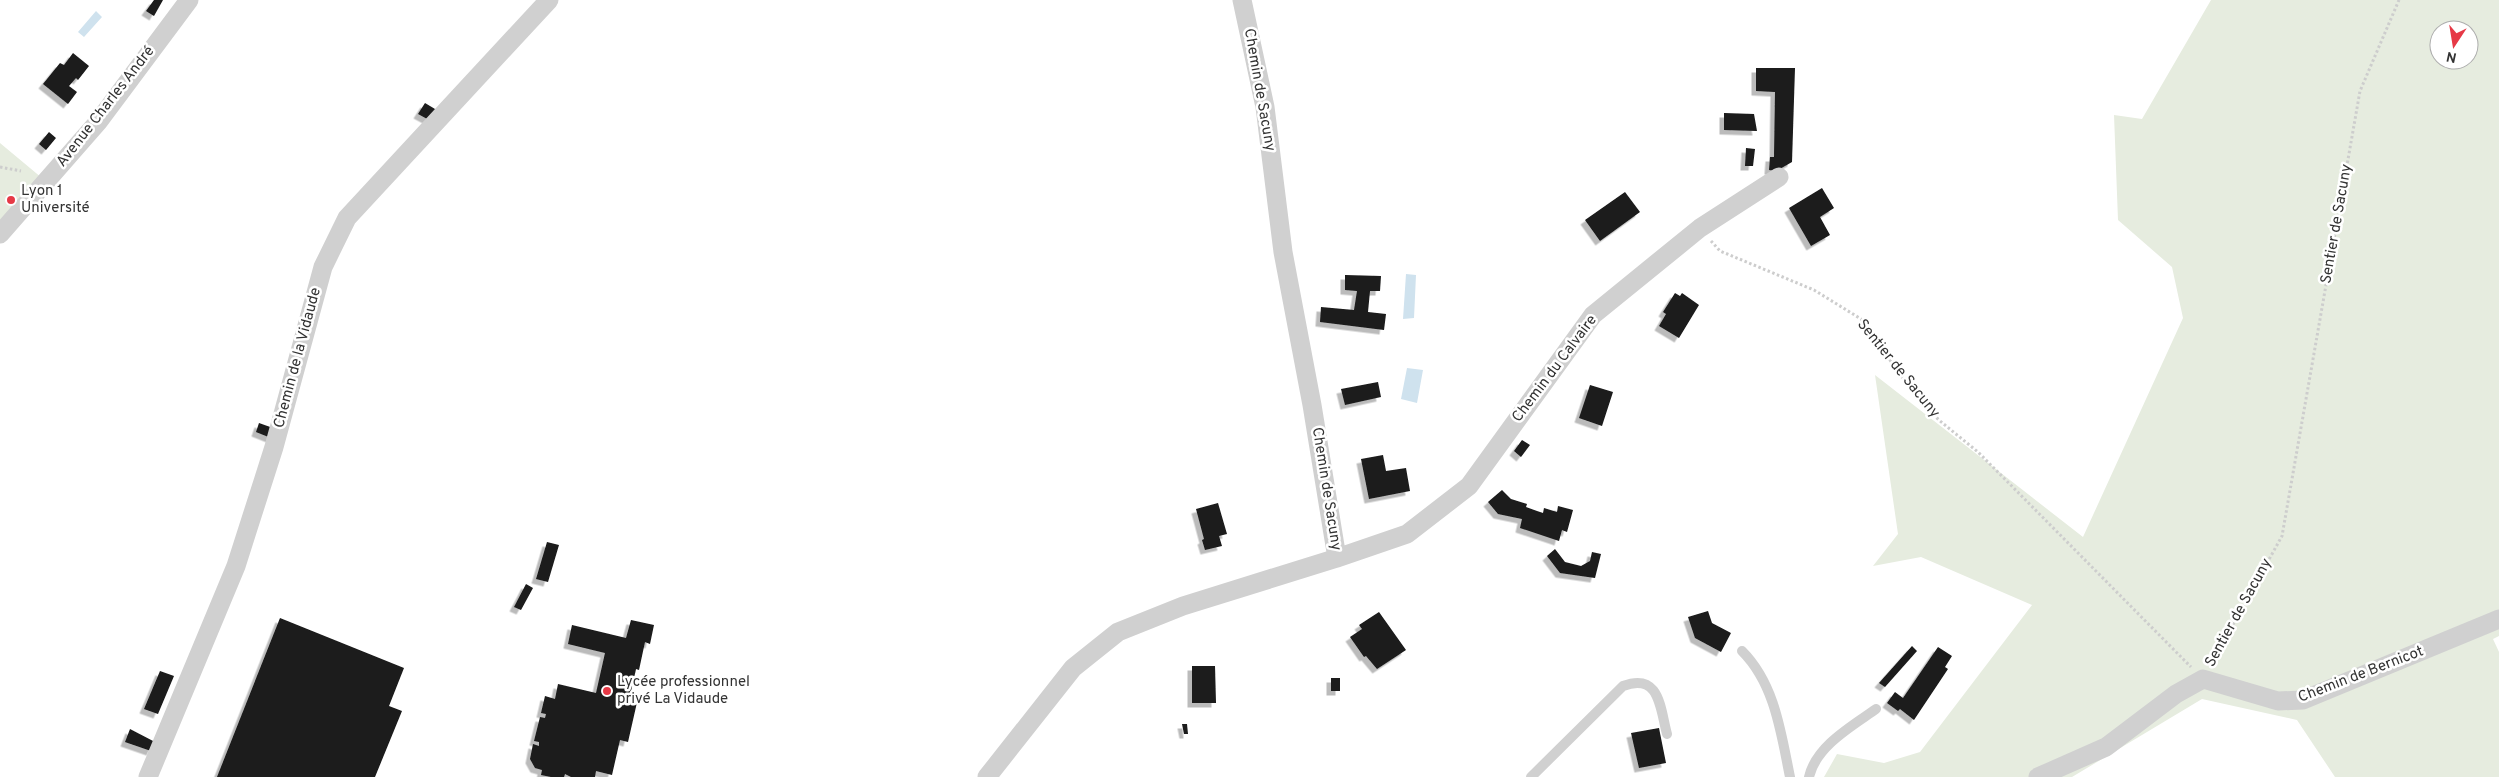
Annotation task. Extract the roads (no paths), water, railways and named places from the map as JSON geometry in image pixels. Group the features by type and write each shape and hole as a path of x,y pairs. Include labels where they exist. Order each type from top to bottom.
{"street":[{"name":"Avenue Charles André","path":"0,234 98,122 189,0"},
{"name":"Chemin de la Vidaude","path":"148,777 236,566 274,448 323,267 347,218 549,0"},
{"name":"Chemin de Sacuny","path":"987,777 1072,668 1118,632 1183,606 1337,558 1312,405 1283,252 1265,106 1242,0"},
{"name":"Chemin du Calvaire","path":"1337,558 1407,534 1469,486 1593,315 1700,228 1778,177"},
{"name":"Chemin de Bernicot","path":"2038,777 2106,747 2176,694 2203,678 2278,700 2303,700 2499,619"}],"lane":[{"path":"1742,651 1763,679 1778,720 1790,777"},
{"path":"1531,777 1623,686 1634,682 1645,683 1653,689 1667,734"},
{"path":"1809,777 1814,765 1834,740 1876,709"}],"water":[{"path":"96,11 102,17 84,37 78,32"},
{"path":"1406,274 1416,275 1414,318 1403,319"},
{"path":"1407,368 1423,370 1417,403 1401,399"}],"place":[{"name":"Lyon 1 Université","path":"11,200"},
{"name":"Lycée professionnel privé La Vidaude","path":"607,691"}]}
